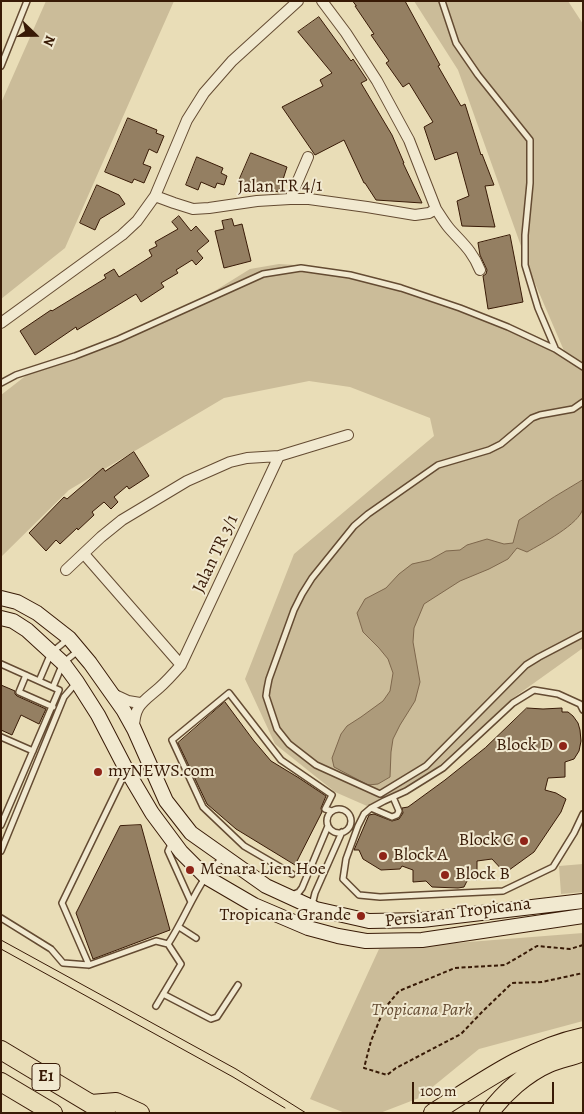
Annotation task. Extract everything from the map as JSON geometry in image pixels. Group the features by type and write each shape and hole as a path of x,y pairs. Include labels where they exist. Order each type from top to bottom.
{"highway":[{"path":"434,1113 502,1069 523,1058 567,1040 583,1037"},
{"name":"E1","path":"1,1050 98,1108"},
{"path":"489,1113 506,1093 536,1071 549,1064 583,1052"},
{"name":"E1","path":"1,1082 53,1113"},
{"path":"98,1108 116,1102 140,1113"}],"main road":[{"name":"Persiaran Tropicana","path":"1,598 17,602 37,613 69,638 90,663 124,711 134,728 166,801 191,834 266,886 316,909 369,921 422,920 583,901"},
{"name":"Persiaran Tropicana","path":"1,618 13,621 27,630 63,663 98,714 126,769 152,813 173,842 206,877 254,905 308,928 366,941 422,940 583,916"}],"street":[{"path":"1,323 122,235 137,221 155,196 187,120 204,92 232,61 298,1"},
{"path":"322,1 346,32 409,140 436,208 448,228 468,248 480,270"},
{"path":"290,199 308,157"},
{"name":"Jalan TR 4/1","path":"155,196 193,209 257,200 290,199 309,199 415,215 428,213 436,208"},
{"path":"66,570 101,536 122,520 187,480 230,462 247,458 279,456 348,435"},
{"name":"Jalan TR 3/1","path":"140,703 160,687 182,665 279,456"},
{"path":"84,554 182,665"},
{"path":"111,694 140,703 134,719 134,728"}],"lane":[{"path":"1,66 27,1"},
{"path":"442,1 456,43 478,75 530,140 530,183 525,235 525,265 538,308 555,349"},
{"path":"1,383 16,375 76,356 119,339 263,274 301,268 350,275 401,288 460,308 508,327 555,349 583,367"},
{"path":"583,402 573,409 532,418 501,444 489,450 438,465 354,526 302,594 294,610 269,679 266,696 277,728 289,744 316,765 380,794 426,766 526,665 583,634"},
{"path":"39,680 51,653 69,638"},
{"path":"53,687 63,663 79,650"},
{"path":"1,664 59,690 1,825"},
{"path":"26,675 19,692 53,707"},
{"path":"1,851 64,697 77,682"},
{"path":"583,710 580,704 558,694 534,690 513,703 443,768 406,791 371,808 364,814 346,859 343,879 359,895 380,897 503,891 552,867 583,814"},
{"path":"292,874 244,846 203,806 172,740 230,694 281,760 332,794 325,809 332,811 339,809 347,812 349,815 350,823 346,830 342,832 314,893 313,901 316,909"},
{"path":"1,737 33,751"},
{"path":"89,965 62,903 126,769"},
{"path":"371,808 392,817 397,815 399,811 392,797"},
{"path":"289,897 299,892 302,888 328,826 327,818 332,811"},
{"path":"350,823 358,826"},
{"path":"328,826 334,832 342,832"},
{"path":"173,842 168,851 191,902"},
{"path":"168,944 206,877 223,856"},
{"path":"1,918 51,949 63,963 89,965 156,941 168,944 181,964 156,1006"},
{"path":"179,927 196,938"},
{"path":"163,994 211,1019 217,1017 238,985"}],"path":[{"path":"583,945 570,949 537,946 505,965 454,968 399,992 384,1008 371,1041 364,1068 387,1075 396,1068 461,1034 512,984 542,982 583,973"}],"green space":[{"path":"46,1 174,1 65,248 1,299 1,103"},
{"path":"414,1 568,1 583,24 583,648 513,698 430,774 367,806 335,792 275,744 245,679 294,554 434,436 430,418 350,387 309,381 224,398 69,490 1,557 1,395 28,374 160,325 250,269 279,264 312,266 381,279 565,353 531,274 458,70"},
{"path":"583,864 583,892 561,894 559,866"},
{"name":"Tropicana Park","path":"583,933 583,1021 479,1049 419,1098 380,1113 345,1113 310,1099 379,949"}],"shaded area":[{"path":"583,480 583,508 568,527 527,552 517,548 508,559 460,581 424,604 414,628 413,642 420,682 415,701 393,739 390,777 378,784 368,785 334,767 332,758 341,734 347,726 383,701 390,691 393,673 388,659 363,632 357,613 365,599 386,588 412,564 430,560 446,551 460,550 467,545 487,539 504,544 513,543 519,520"}],"building":[{"path":"353,1 405,1 461,106 465,104 481,155 494,185 485,186 495,227 462,226 457,201 469,196 457,152 435,160 424,127 433,122 409,83 403,87 386,63 389,61 371,35 374,34"},
{"path":"319,17 351,61 353,59 367,80 361,83 392,135 422,203 376,200 364,183 344,140 315,155 282,107 323,86 320,80 332,73 298,32"},
{"path":"128,118 157,130 156,133 164,136 157,153 149,149 143,164 151,167 144,183 134,179 132,183 105,172"},
{"path":"251,153 287,167 279,192 238,183"},
{"path":"197,157 223,168 221,173 227,176 224,185 217,183 215,188 201,182 198,190 186,185"},
{"path":"97,185 119,195 125,204 100,219 95,230 80,223"},
{"path":"179,216 191,231 196,226 209,241 197,251 203,258 196,265 192,260 176,270 178,273 161,283 164,287 141,302 136,294 77,330 76,327 35,355 20,331 51,310 106,278 104,275 114,269 119,277 152,256 149,250 157,246 155,242 178,229 172,222"},
{"path":"232,219 234,226 242,224 251,261 224,268 215,231 224,229 222,221"},
{"path":"510,235 523,302 488,309 483,276 487,270 480,255 478,243"},
{"path":"134,452 149,476 129,489 127,486 114,497 118,502 111,509 104,502 92,512 94,515 78,530 77,528 60,544 56,540 46,551 29,533 64,497 67,499 103,468 105,471"},
{"path":"1,685 15,691 17,696 46,709 39,724 21,715 12,735 1,730"},
{"path":"225,702 271,761 326,796 321,808 322,812 295,865 236,829 207,804 178,743"},
{"path":"527,708 562,708 562,712 568,712 578,723 581,741 579,751 574,759 565,762 565,777 548,778 545,790 556,793 566,799 561,812 534,852 505,873 492,859 477,861 477,880 468,879 464,887 458,888 432,887 426,881 413,882 413,870 402,866 400,869 381,870 363,859 359,850 354,850 369,815 374,814 392,821 399,819 403,813 402,808 408,807 485,748"},
{"path":"141,825 170,930 93,959 76,913 120,826"}],"tram line":[{"path":"1,940 236,1069 306,1113"},
{"path":"1,949 233,1077 285,1108"}],"place":[{"name":"Block D","path":"563,746"},
{"name":"myNEWS.com","path":"98,772"},
{"name":"Block C","path":"524,841"},
{"name":"Block A","path":"383,856"},
{"name":"Menara Lien Hoe","path":"190,870"},
{"name":"Block B","path":"445,875"},
{"name":"Tropicana Grande","path":"361,916"}]}
